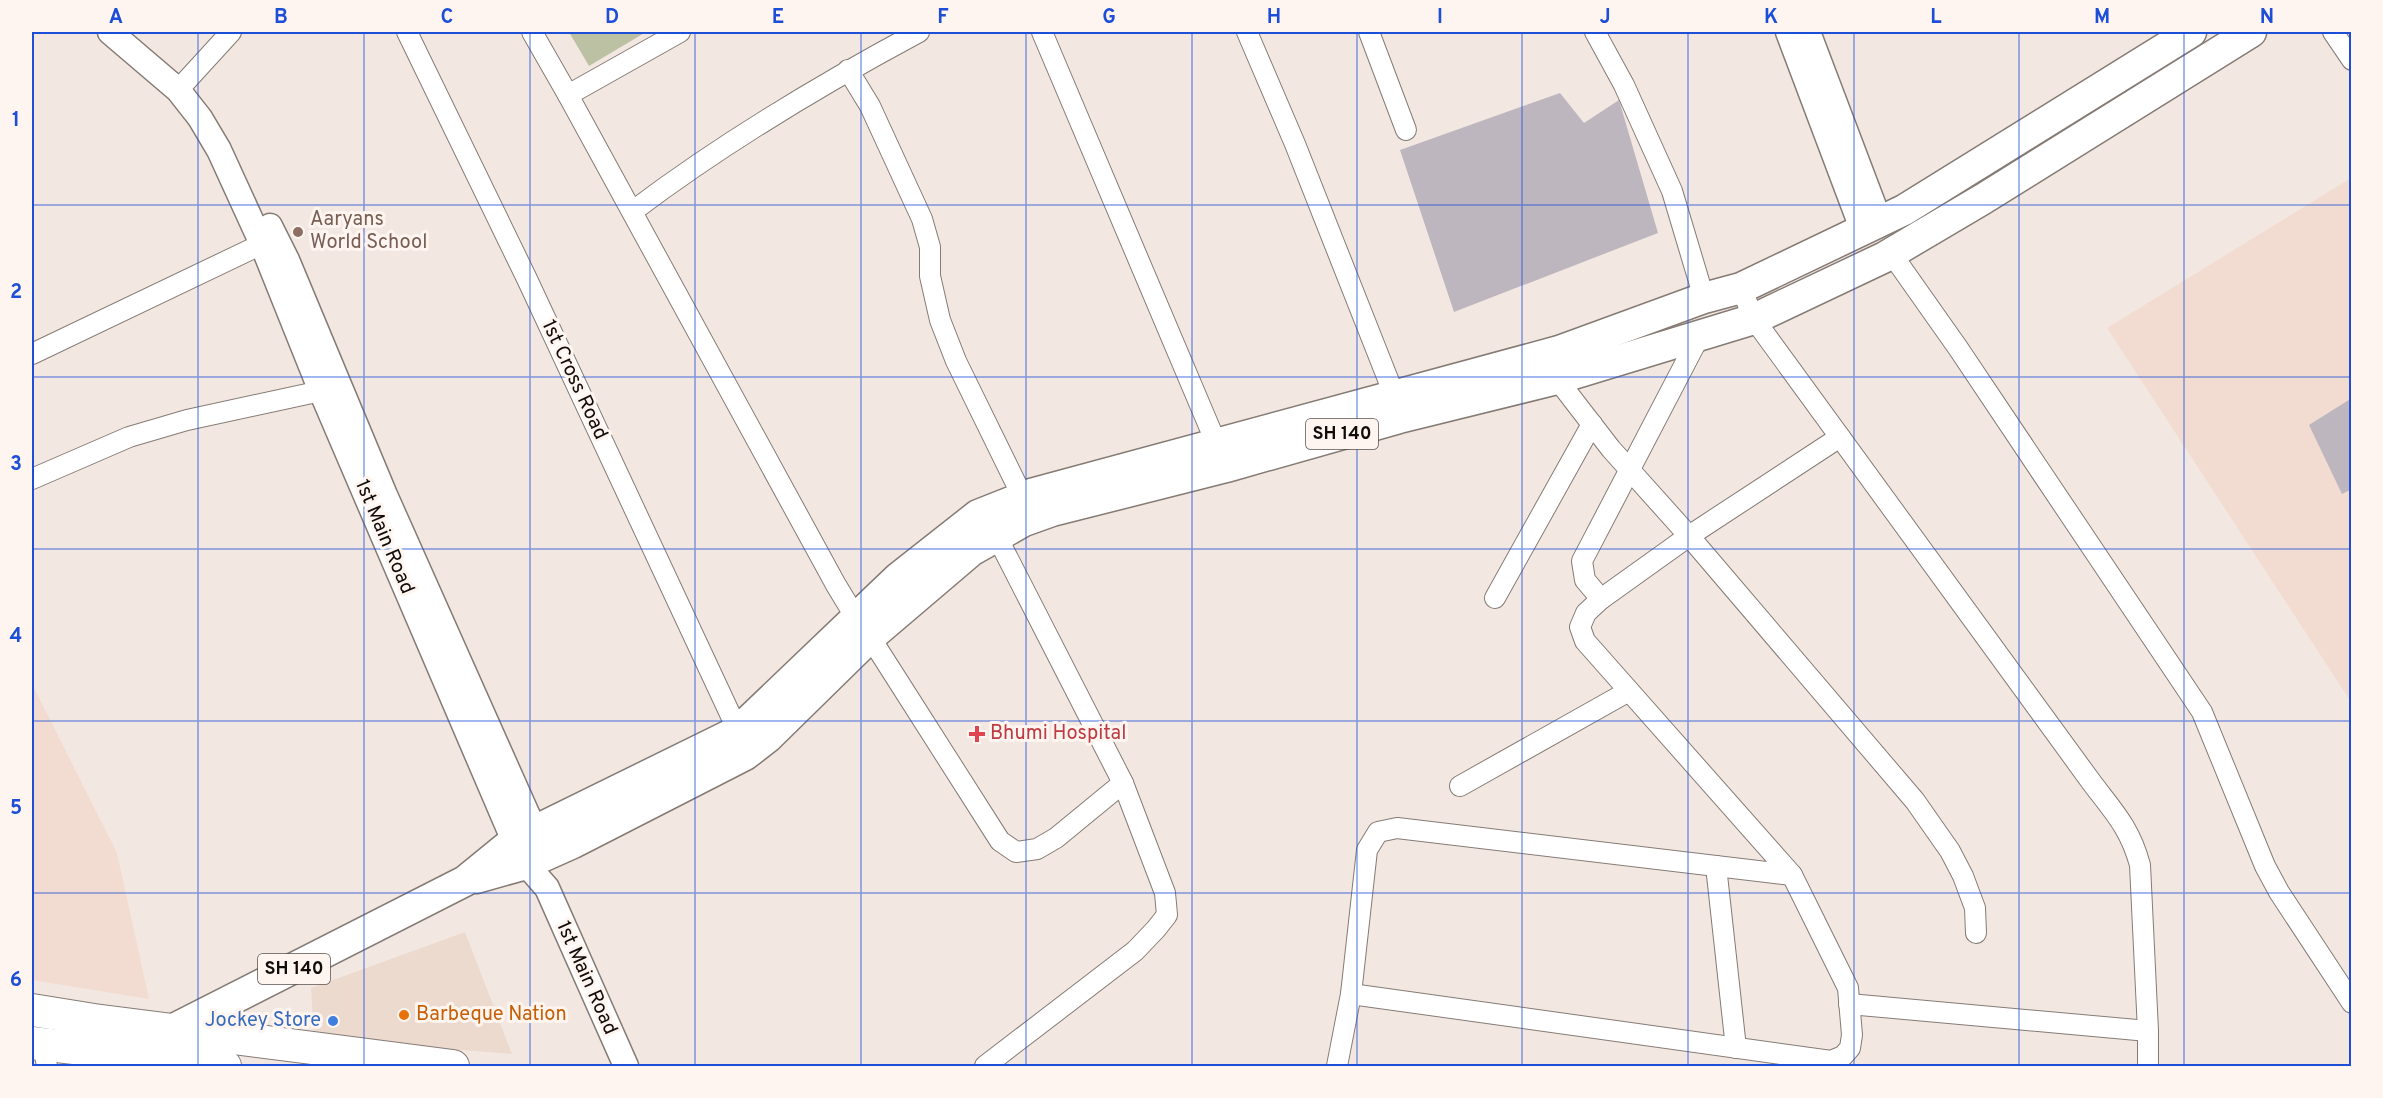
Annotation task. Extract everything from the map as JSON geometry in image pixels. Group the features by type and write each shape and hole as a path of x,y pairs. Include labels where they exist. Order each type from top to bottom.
{"highway":[{"path":"32,1010 453,1066"},
{"path":"41,1052 120,1053 225,1066"}],"main road":[{"name":"SH 140","path":"120,1053 174,1030 530,848 738,731 863,627 971,550 996,535 1027,507 1217,445 1559,351 1704,298 1741,288 1904,210 2191,32"},
{"name":"SH 140","path":"530,848 573,843 745,755 767,738 863,627 898,578 966,523 991,509 1027,507 1400,418 1557,379 1754,320 1891,254 1983,200 2251,32"}],"street":[{"name":"1st Main Road","path":"110,32 182,84 219,150 262,244 321,391 530,848 626,1066"},
{"path":"132,32 182,84 215,114 287,260 530,848"},
{"path":"182,84 231,32"},
{"name":"1st Cross Road","path":"407,32 527,279 738,731"},
{"path":"532,32 633,211 836,585 1000,841 1016,852 1037,849 1056,838 1123,783"},
{"path":"568,95 680,32"},
{"path":"633,211 694,166 848,70 919,32"},
{"path":"1042,32 1217,445"},
{"path":"1246,32 1295,144 1395,396"},
{"path":"1369,32 1406,130"},
{"path":"1595,32 1624,85 1672,191 1704,298"},
{"path":"1788,32 1872,226 1958,348 2202,712 2265,866 2279,892 2352,1003"},
{"path":"1808,32 1872,226"},
{"path":"2333,32 2352,60"},
{"path":"848,70 870,106 922,219 930,247 930,276 940,320 956,361 1027,507"},
{"path":"32,354 262,244"},
{"path":"1741,288 1754,320 2092,783 2124,823 2140,865 2148,1066"},
{"path":"1601,599 1585,580 1582,561 1700,335"},
{"path":"1557,379 1630,471 1689,536 1915,801 1950,851 1963,876 1975,908 1976,933"},
{"path":"32,479 129,437 187,420 321,391"},
{"path":"1495,598 1592,424"},
{"path":"1351,994 1831,1061 1842,1056 1850,1048 1852,1035 1848,988 1792,875 1585,641 1580,627 1586,613 1601,599 1689,536 1840,437"},
{"path":"985,1066 1135,951 1167,915 1165,893 1123,783 996,535"},
{"path":"1460,786 1629,691"},
{"path":"1337,1066 1351,994 1367,850 1378,832 1397,828 1792,875"},
{"path":"1716,866 1736,1048"},
{"path":"1849,1004 2148,1031"}],"shaded area":[{"path":"2351,178 2351,702 2107,328"},
{"path":"32,684 117,853 149,999 32,980"},
{"path":"465,932 512,1054 314,1039 311,988"}],"green space":[{"path":"569,32 646,32 589,66"}],"building":[{"path":"1560,93 1584,123 1619,100 1658,233 1454,312 1400,150"},
{"path":"2352,398 2352,489 2342,494 2309,425"}],"place":[{"name":"Aaryans World School","path":"298,232"},
{"name":"Bhumi Hospital","path":"977,734"},
{"name":"Barbeque Nation","path":"404,1015"},
{"name":"Jockey Store","path":"333,1021"}]}
